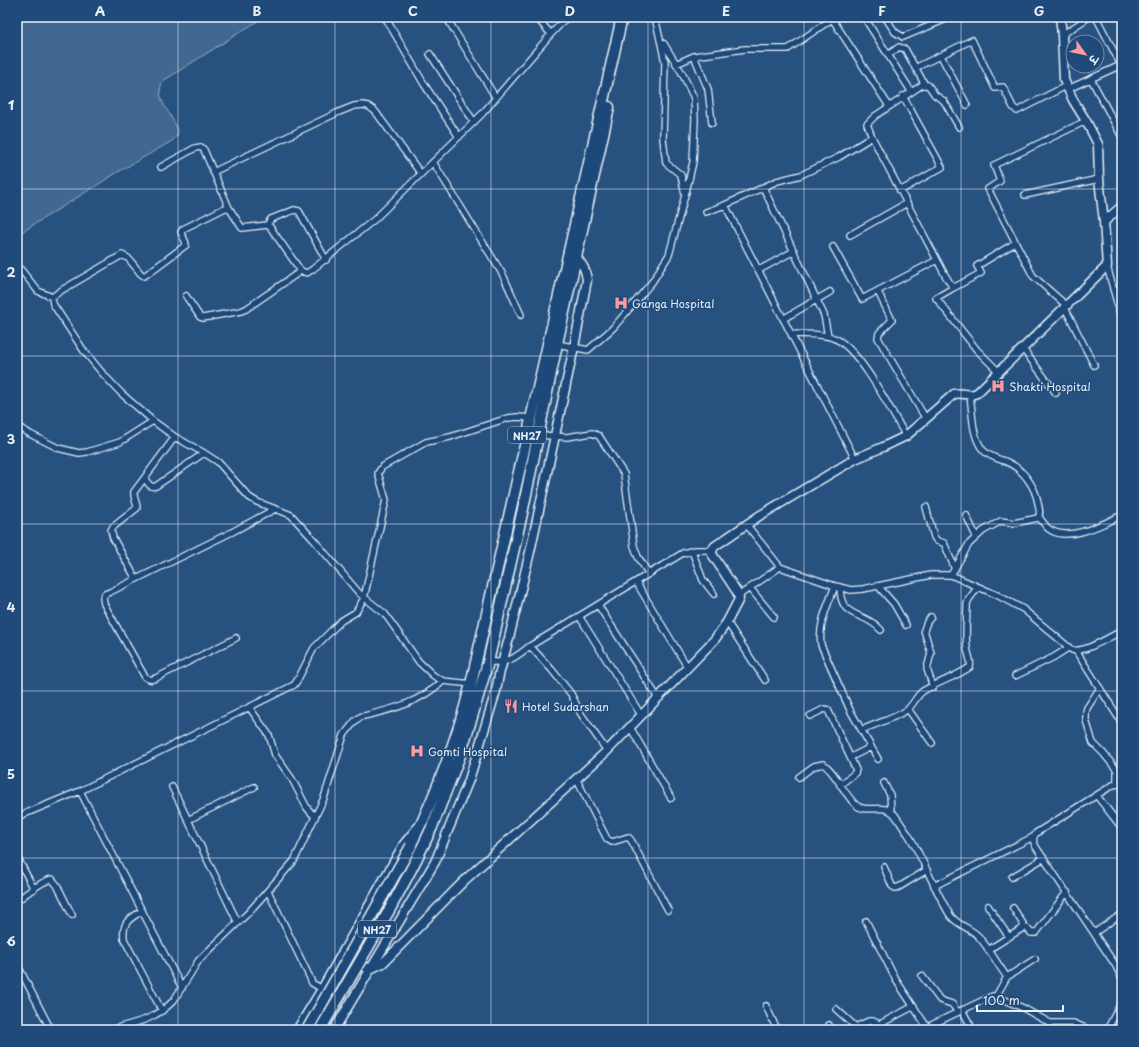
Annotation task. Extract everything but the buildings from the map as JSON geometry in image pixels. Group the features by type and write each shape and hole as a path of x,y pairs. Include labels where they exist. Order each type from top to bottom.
{"highway":[{"name":"NH27","path":"307,1030 411,846 450,753 471,684 622,17"},
{"name":"NH27","path":"320,1030 408,875 432,827 459,758 482,684 523,509 557,344 629,17"}],"street":[{"path":"385,17 424,84 459,137"},
{"path":"446,17 496,98"},
{"path":"536,17 551,34"},
{"path":"267,225 301,271 307,273 319,266 375,219 474,122 567,17"},
{"path":"663,17 656,18 665,62 663,139 666,163 681,175 685,195"},
{"path":"864,17 911,91"},
{"path":"885,17 895,32 903,37 951,17"},
{"path":"1060,17 1064,80 1073,100 1098,144 1099,179 1107,266 1122,321"},
{"path":"1062,35 1089,17"},
{"path":"915,68 972,40 995,88 1003,86 1013,107 1017,111 1067,88 1122,66 1096,17"},
{"path":"676,64 694,56 745,49 788,49 833,18 889,106"},
{"path":"557,344 588,350 613,328 652,282 669,255 693,162 695,113 694,98 661,40"},
{"path":"888,55 899,48 905,49 925,85 928,85 935,95 944,101 959,127"},
{"path":"430,54 474,122"},
{"path":"694,56 708,89 712,123"},
{"path":"941,56 967,105"},
{"path":"1091,79 1122,137"},
{"path":"925,85 922,85 903,96 874,116 867,124 872,137 937,260 954,288"},
{"path":"900,190 942,167 903,96"},
{"path":"213,172 340,112 363,105 368,106 375,111 421,174"},
{"path":"1086,121 994,166 1000,181 988,189 1033,276 1066,307 1094,365"},
{"path":"706,212 777,181 807,172 839,157 872,137"},
{"path":"161,167 198,147 204,150 229,208 242,228 244,229 267,225 271,219 294,210 299,211 326,260"},
{"path":"433,162 503,276 521,315"},
{"path":"1025,195 1099,179"},
{"path":"763,187 824,315 828,336"},
{"path":"850,235 907,203"},
{"path":"725,205 855,459"},
{"path":"1104,222 1122,206"},
{"path":"52,297 122,255 128,258 144,276 186,245 181,232 183,230 225,208 229,208"},
{"path":"999,372 977,350 936,298 981,274 977,266 1015,243"},
{"path":"833,247 862,299 937,260"},
{"path":"759,270 794,251"},
{"path":"335,1030 435,862 469,780 496,691 530,552 574,347 587,280 583,265 576,257"},
{"path":"17,265 38,291 52,297"},
{"path":"488,662 502,662 513,659 530,646 683,553 712,550 758,516 855,459 883,448 906,436 954,394 959,393 970,396 977,393 1107,266"},
{"path":"186,296 200,317 203,318 241,311 301,271"},
{"path":"1113,289 1122,292"},
{"path":"783,319 830,292"},
{"path":"878,292 892,320 879,332 878,338 926,419"},
{"path":"52,297 53,304 92,360 121,393 153,421 175,437 204,452 222,465 248,497 291,515 364,598 385,614 419,662 434,676 443,681 482,684"},
{"path":"791,334 828,336 838,340 863,365 906,436"},
{"path":"1022,349 1056,393"},
{"path":"1122,368 1122,390"},
{"path":"970,396 975,436 978,443 985,452 1014,466 1027,478 1037,499 1039,517 1049,529 1061,534 1069,534 1097,526 1122,516"},
{"path":"17,817 80,791 294,685 314,648 341,621 356,612 364,598 386,500 378,474 379,470 426,442 450,438 508,418 531,418"},
{"path":"17,426 58,448 79,453 120,442 153,421"},
{"path":"538,435 567,437 595,433 599,436 624,474 634,546 638,557 649,574"},
{"path":"136,579 113,538 111,530 137,508 137,504 133,496 134,492 175,437"},
{"path":"145,479 153,487 156,486 204,452"},
{"path":"926,507 934,538 937,541 944,543 955,569"},
{"path":"236,638 152,680 148,679 145,677 103,601 105,594 232,532 275,509"},
{"path":"966,515 976,536"},
{"path":"951,576 969,544 976,536 999,522 1004,521 1014,523 1039,517"},
{"path":"746,524 780,567 838,587 856,590 931,575 951,576 978,586 1023,610 1068,648 1076,651 1085,649 1122,631"},
{"path":"340,956 370,969 383,963 466,879 607,751 716,639 738,603 738,596 712,554 712,550"},
{"path":"692,551 703,580 714,594"},
{"path":"738,596 780,567"},
{"path":"636,582 688,668"},
{"path":"878,586 894,604 906,625"},
{"path":"862,730 887,721 908,709 918,696 967,668 971,664 966,637 967,604 978,586"},
{"path":"838,587 841,601 847,610 872,622 881,630"},
{"path":"838,587 821,627 821,645 848,704 878,759"},
{"path":"750,588 774,617"},
{"path":"598,605 658,698"},
{"path":"579,616 641,715"},
{"path":"931,617 924,630 931,653 927,669 933,687"},
{"path":"727,622 765,680"},
{"path":"530,646 549,666 566,688 581,714 607,751"},
{"path":"1015,676 1068,648"},
{"path":"1076,651 1122,723"},
{"path":"109,1030 153,1017 174,1000 199,960 238,923 298,856 328,786 344,735 355,721 360,717 403,706 431,692 443,681"},
{"path":"934,886 1033,837 1036,833 1097,796 1120,784 1117,770 1103,753 1093,744 1086,720 1086,712 1100,688"},
{"path":"249,707 269,735 275,755 292,779 307,808 315,817"},
{"path":"810,716 824,708 828,710 850,757 856,772 840,785"},
{"path":"908,709 932,743"},
{"path":"630,727 672,798"},
{"path":"850,757 871,747"},
{"path":"799,777 814,766 823,764 828,768 847,796 858,807 868,810 882,808 891,812 899,820 915,846 940,898 953,919 977,936 1007,977"},
{"path":"576,778 607,839 612,842 628,837 631,840 668,910"},
{"path":"884,783 890,795 891,812"},
{"path":"172,787 238,923"},
{"path":"188,820 254,787"},
{"path":"80,791 182,988"},
{"path":"1097,796 1122,828"},
{"path":"297,1030 322,989 404,844 423,820"},
{"path":"1033,837 1033,841 1116,966 1122,979"},
{"path":"17,857 34,889"},
{"path":"1012,877 1044,858"},
{"path":"884,867 892,886 895,888 927,870"},
{"path":"17,901 52,879 57,884 72,915"},
{"path":"268,891 312,983 322,989"},
{"path":"1013,908 1025,927 1031,933 1036,933 1067,892"},
{"path":"988,906 1009,936"},
{"path":"142,911 128,920 123,933 124,939 162,1011"},
{"path":"1094,933 1122,914"},
{"path":"866,921 896,980 928,1028 960,1011 992,996 996,996 1023,1008 1050,1023 1073,1023 1090,1030"},
{"path":"988,950 1025,927"},
{"path":"996,996 1007,977 1035,959"},
{"path":"17,964 51,1030"},
{"path":"922,976 940,1000 952,1004 960,1011 973,1030"},
{"path":"1107,1030 1122,1001"},
{"path":"766,1006 777,1030"},
{"path":"849,1030 871,1021 879,1024 882,1023 914,1006"},
{"path":"836,1009 856,1027"},
{"path":"1050,1023 1052,1030"}],"shaded area":[{"path":"17,17 264,17 163,81 160,94 178,131 177,136 172,141 118,172 17,235"}],"place":[{"name":"Ganga Hospital","path":"621,303"},
{"name":"Shakti Hospital","path":"998,386"},
{"name":"Hotel Sudarshan","path":"511,706"},
{"name":"Gomti Hospital","path":"417,751"}]}
